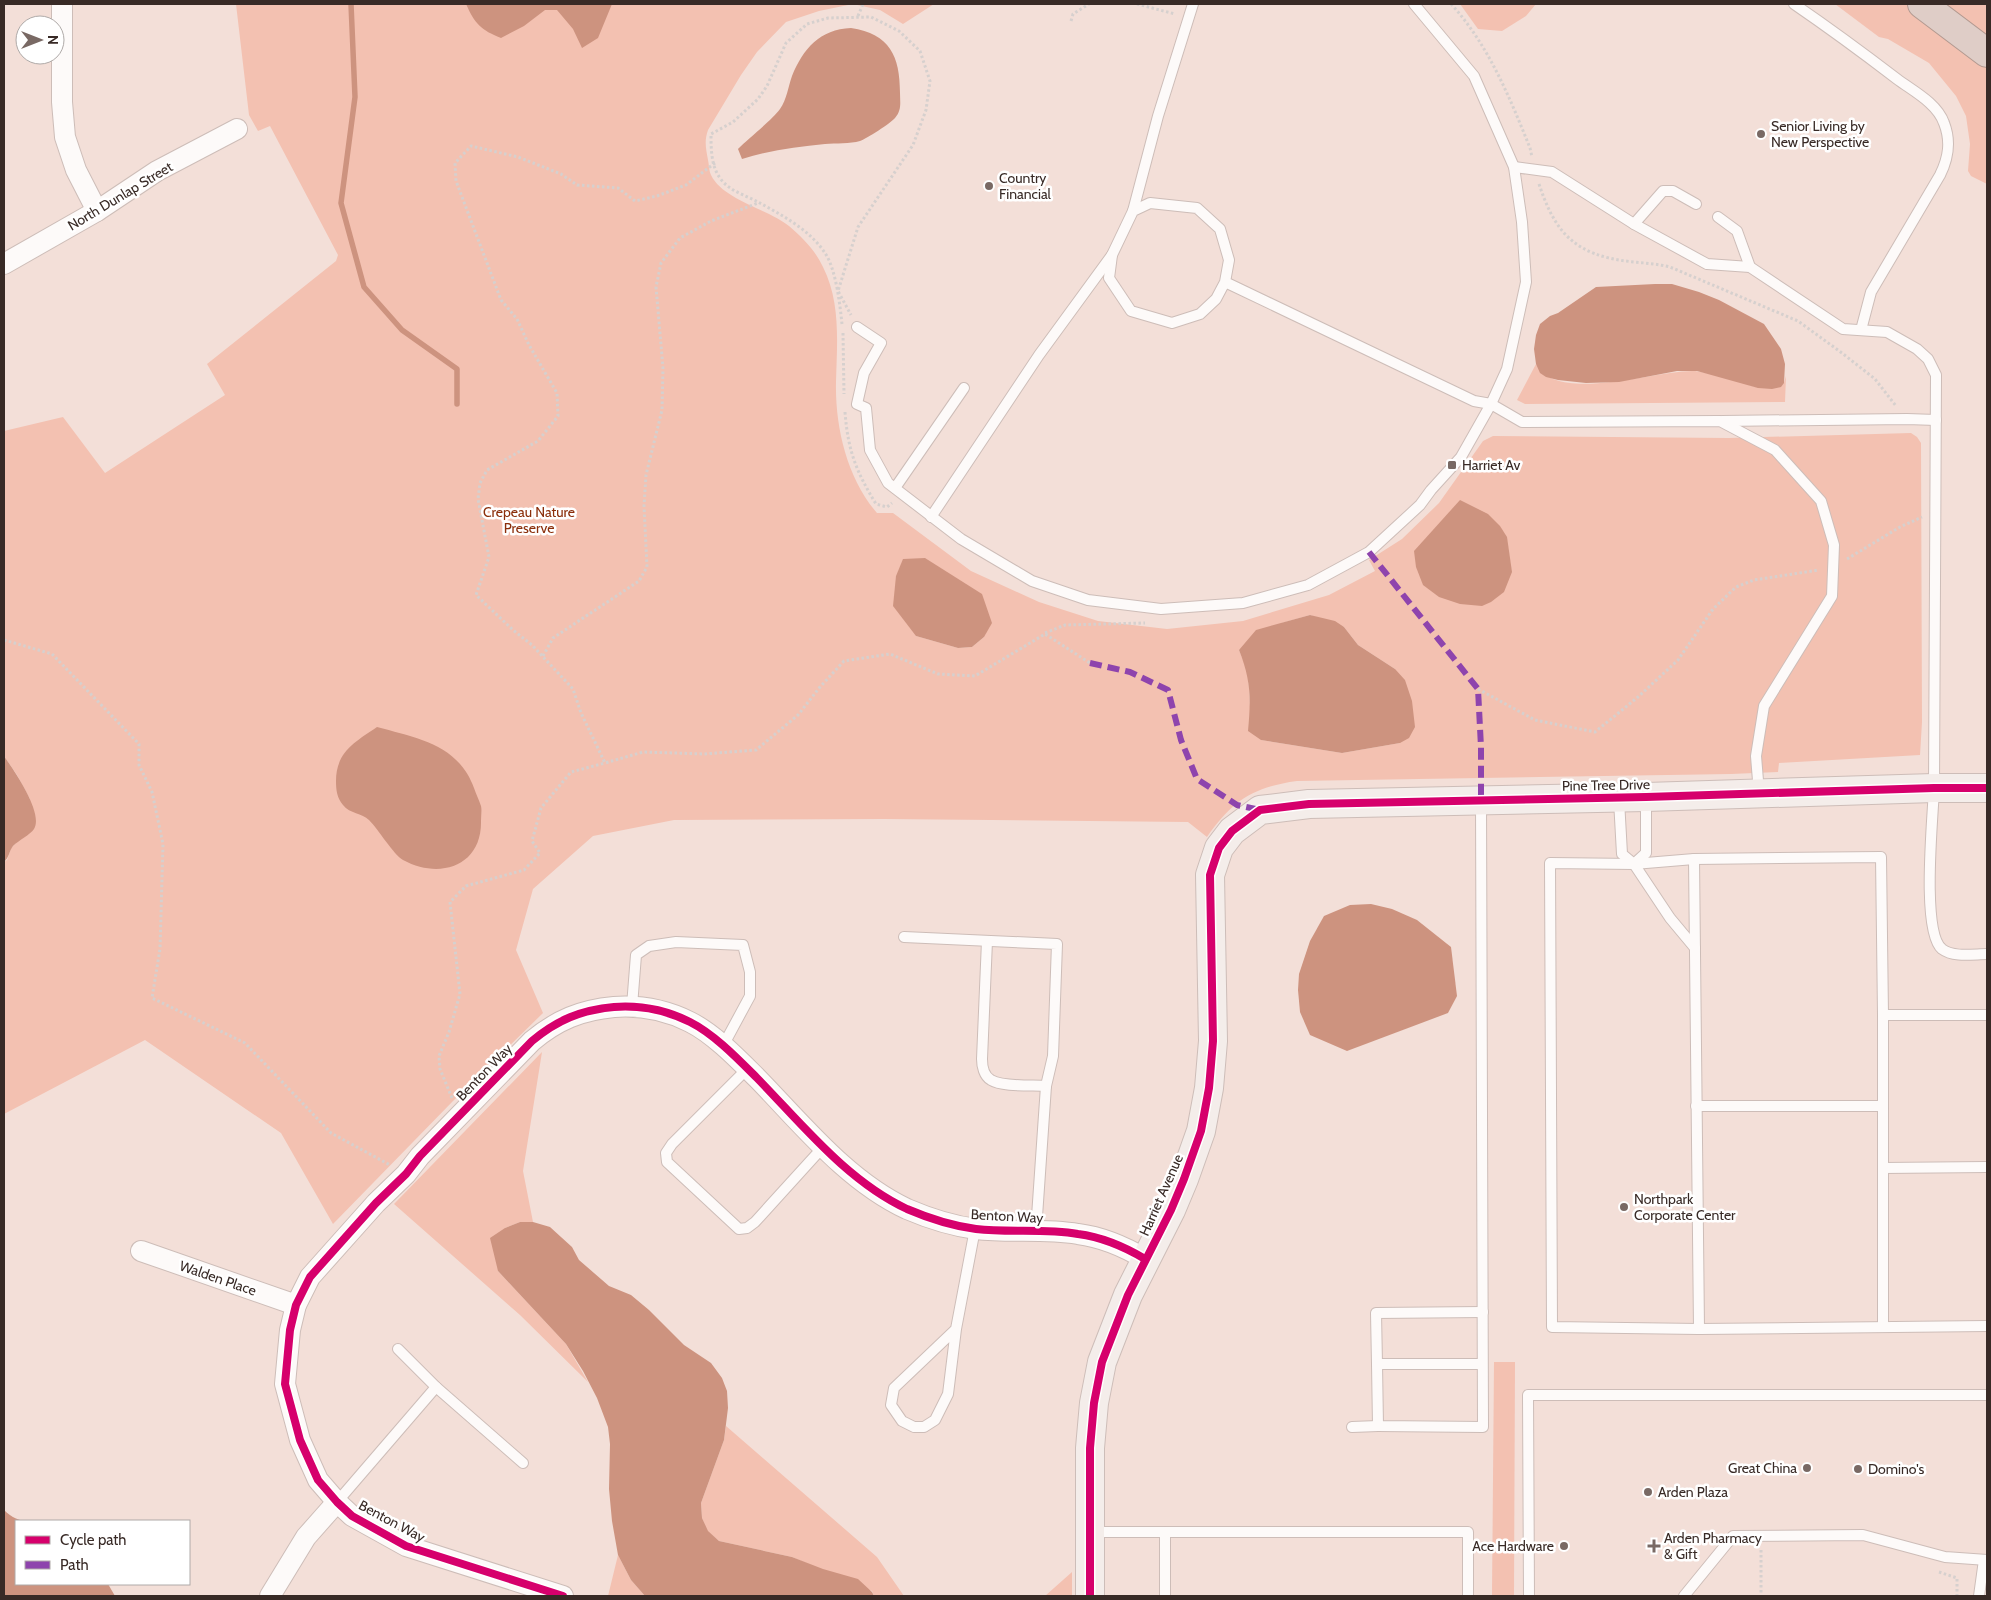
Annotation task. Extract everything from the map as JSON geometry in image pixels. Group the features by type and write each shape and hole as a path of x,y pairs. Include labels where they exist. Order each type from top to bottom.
{"highway":[{"path":"1922,4 1987,53"}],"street":[{"path":"62,4 62,102 65,137 76,170 97,211"},
{"name":"North Dunlap Street","path":"4,264 97,211 157,171 237,129"},
{"name":"Pine Tree Drive","path":"1232,831 1260,810 1309,804 1987,788"},
{"name":"Harriet Avenue","path":"1090,1596 1090,1448 1094,1403 1102,1362 1115,1326 1145,1259 1171,1210 1201,1131 1209,1088 1213,1041 1210,875 1219,848 1232,831"},
{"name":"Benton Way","path":"559,1595 406,1546 352,1516 318,1480 300,1440 285,1384 290,1330 296,1305 310,1277 376,1202 406,1174 420,1156 532,1040 550,1026 573,1015 596,1008 632,1006 671,1013 692,1023 722,1046 748,1068 837,1159 881,1194 901,1205 940,1220 975,1229 1079,1234 1106,1241 1145,1259"},
{"name":"Walden Place","path":"141,1251 296,1305"},
{"path":"270,1596 306,1537 337,1502"}],"lane":[{"path":"931,517 1039,355 1112,255 1133,212 1158,116 1193,4"},
{"path":"856,327 881,343 864,372 856,404 866,408 870,450 888,483 961,539 1032,581 1088,600 1161,609 1243,603 1308,584 1369,552 1420,505 1461,457 1491,404 1507,369 1526,282 1522,222 1514,167 1474,76 1414,4"},
{"path":"1794,4 1848,41 1933,107 1944,122 1949,142 1948,159 1940,175 1871,292 1861,330"},
{"path":"1514,167 1552,172 1634,224 1706,264 1750,267 1843,329 1887,332 1917,349 1928,359 1936,375 1934,788 1930,856 1930,915 1936,940 1945,951 1959,954 1987,954"},
{"path":"1634,224 1663,190 1673,191 1696,204"},
{"path":"1112,255 1109,278 1131,310 1172,323 1200,314 1216,299 1225,282 1229,260 1220,229 1197,208 1150,203 1133,212"},
{"path":"1718,217 1737,231 1750,267"},
{"path":"1225,282 1474,401 1491,404 1522,422 1936,420"},
{"path":"899,491 964,388"},
{"path":"1720,421 1775,450 1821,501 1834,545 1832,596 1764,706 1756,756 1759,794"},
{"path":"1634,864 1646,853 1646,797"},
{"path":"1619,798 1622,854 1634,864 1670,918 1695,948"},
{"path":"1352,1426 1483,1427 1481,801"},
{"path":"1883,1327 1881,857 1694,859 1634,864 1550,863 1552,1328 1699,1329 1987,1326"},
{"path":"1694,859 1699,1329"},
{"path":"904,937 1057,944 1053,1056 1046,1086 1036,1231"},
{"path":"987,941 982,1059 985,1073 990,1080 998,1083 1046,1086"},
{"path":"632,1006 636,955 648,946 676,942 743,945 750,972 750,996 722,1046"},
{"path":"1883,1015 1987,1015"},
{"path":"748,1068 672,1144 666,1152 667,1162 739,1229 747,1228 755,1222 824,1146"},
{"path":"1696,1106 1883,1106"},
{"path":"1883,1168 1987,1168"},
{"path":"956,1329 894,1388 891,1405 902,1421 914,1427 924,1427 935,1420 948,1394 956,1329 975,1229"},
{"path":"1378,1426 1376,1313 1483,1312"},
{"path":"398,1349 436,1387 523,1463"},
{"path":"1377,1364 1482,1364"},
{"path":"337,1502 436,1387"},
{"path":"1529,1596 1528,1395 1986,1395"},
{"path":"1090,1532 1468,1532 1468,1596"},
{"path":"1164,1532 1165,1596"},
{"path":"1684,1596 1733,1536 1863,1535 1945,1557 1986,1560 1979,1596"}],"path":[{"path":"858,16 863,4"},
{"path":"1071,22 1072,14 1090,4"},
{"path":"1136,4 1188,17"},
{"path":"844,396 843,329 838,291 858,227 913,145 926,110 930,82 920,51 900,32 871,17 858,16 828,18 808,24 786,43 767,86 758,98 734,122 711,134 711,152 718,176 727,186 781,215 805,231 826,254 838,291 856,327"},
{"path":"605,763 581,713 573,689 543,656 476,595 489,557 478,499 480,483 487,470 538,441 558,416 557,393 529,346 518,319 501,300 456,181 455,163 471,146 518,157 561,174 577,185 618,188 635,202 686,185 715,163"},
{"path":"543,656 553,638 639,581 647,567 644,506 646,475 662,410 663,368 656,287 661,263 680,238 711,220 758,202"},
{"path":"1779,312 1805,326 1875,379 1906,419"},
{"path":"845,405 848,440 860,478 876,504 887,507 899,491"},
{"path":"1478,689 1535,720 1595,732 1638,697 1678,660 1713,609 1736,587 1754,580 1833,568 1909,522 1918,518 1935,516"},
{"path":"462,1114 453,1100 440,1069 439,1056 449,1032 460,994 450,902 466,886 524,870 540,853 532,841 541,808 571,772 643,752 704,754 756,750 798,715 844,661 890,654 938,674 975,676 1045,634 1090,663"},
{"path":"4,640 52,654 139,744 139,765 152,792 163,844 160,948 152,998 245,1043 331,1133 406,1174"},
{"path":"1754,1550 1761,1550 1761,1596"},
{"path":"1931,1570 1957,1578 1957,1596"}],"green space":[{"name":"Crepeau Nature Preserve","path":"236,4 853,4 819,11 786,22 757,52 741,75 708,130 706,145 710,173 717,184 735,198 770,214 789,226 808,245 823,267 833,295 837,323 836,399 841,434 845,451 858,484 877,513 893,513 971,571 1039,602 1098,621 1167,629 1243,621 1329,595 1375,571 1369,560 1402,539 1439,503 1483,441 1493,436 1729,438 1911,433 1921,443 1922,722 1920,755 1779,763 1778,772 1731,774 1297,781 1268,787 1245,798 1225,814 1207,837 1188,822 884,819 674,820 593,836 533,889 516,950 543,1013 453,1101 333,1224 281,1133 145,1040 4,1114 4,862 7,860 11,848 21,838 30,799 4,756 4,431 63,417 105,473 225,395 207,364 336,261 338,255 270,126 258,131 249,115","holes":["1310,615 1344,627 1358,645 1395,669 1400,743 1342,753 1261,740 1250,707 1248,672 1239,650 1282,623","916,636 984,637 972,647 958,648"]},
{"path":"853,4 934,4 903,24 880,10"},
{"path":"1460,4 1536,4 1526,16 1502,31 1478,29"},
{"path":"1835,4 1909,4 1987,61 1987,184 1971,176 1968,171 1970,144 1966,116 1956,96 1929,63 1888,39 1879,37"},
{"path":"1940,4 1987,4 1987,40"},
{"path":"1536,364 1547,376 1564,382 1586,384 1695,371 1754,387 1761,387 1784,383 1786,376 1785,402 1525,404 1517,400"},
{"path":"542,1052 523,1171 533,1222 520,1222 505,1228 498,1271 566,1344 588,1382 520,1315 394,1204"},
{"path":"1494,1362 1515,1362 1514,1596 1492,1596"},
{"path":"726,1426 877,1557 904,1596 874,1596 872,1591 792,1557 719,1541 707,1531 702,1518 701,1503 724,1440"},
{"path":"618,1555 631,1580 645,1596 608,1596"},
{"path":"1072,1572 1072,1596 1045,1596"}],"shaded area":[{"path":"466,4 612,4 598,38 582,48 573,29 557,10 545,10 524,26 501,38 479,26"},
{"path":"851,28 875,35 884,41 895,58 898,68 900,109 895,118 878,131 860,141 784,149 742,159 738,149 780,109 796,66 807,49 830,32"},
{"path":"1672,284 1699,292 1719,300 1764,324 1781,349 1785,364 1784,383 1781,387 1772,389 1758,388 1697,371 1677,371 1619,382 1586,383 1558,380 1546,377 1540,373 1536,364 1534,349 1536,335 1540,324 1550,316 1558,313 1596,287"},
{"path":"1460,500 1488,514 1500,526 1507,537 1512,572 1504,592 1482,606 1460,604 1439,597 1423,585 1416,567 1414,551"},
{"path":"925,558 982,594 992,623 984,637 972,647 958,648 916,636 893,606 896,576 903,559"},
{"path":"1310,615 1335,621 1344,627 1358,645 1395,669 1405,680 1412,701 1415,727 1409,738 1400,743 1342,753 1261,740 1248,731 1250,709 1248,680 1239,650 1256,630"},
{"path":"377,727 434,745 458,761 467,773 481,806 481,821 479,836 474,849 467,858 456,865 431,869 403,860 395,853 369,820 346,808 339,800 336,781 339,762 354,743"},
{"path":"4,756 26,791 35,813 36,822 34,829 13,846 4,862"},
{"path":"1371,904 1392,909 1417,920 1451,947 1457,996 1448,1013 1347,1051 1310,1035 1300,1012 1299,974 1310,941 1324,916 1350,905"},
{"path":"520,1222 533,1222 550,1227 572,1247 579,1260 609,1286 631,1295 684,1345 711,1363 722,1378 727,1391 728,1408 724,1440 701,1503 702,1518 708,1531 719,1541 792,1557 823,1569 858,1579 874,1596 645,1596 631,1580 618,1555 609,1489 610,1444 608,1427 597,1398 566,1344 498,1271 490,1238 505,1228"},
{"path":"4,1510 10,1515 23,1520 15,1520 15,1585 109,1585 115,1596 4,1596"}],"waterway":[{"path":"351,4 355,97 341,203 364,287 402,330 457,369 457,404"}],"marked path":[{"path":"1369,552 1478,689 1481,801"},
{"path":"1090,663 1130,672 1168,690 1181,740 1197,779 1237,805 1260,810"}],"cycle path":[{"path":"1090,1596 1090,1448 1094,1403 1102,1362 1128,1295 1171,1210 1201,1131 1209,1088 1213,1041 1210,875 1219,848 1232,831 1260,810 1309,804 1987,788"},
{"path":"563,1596 406,1546 352,1516 318,1480 300,1440 285,1384 290,1330 296,1305 310,1277 376,1203 406,1174 420,1156 532,1041 551,1027 570,1017 602,1008 614,1007 663,1011 681,1018 699,1027 725,1047 845,1167 885,1197 907,1209 958,1226 976,1229 1052,1231 1087,1235 1113,1243 1145,1259"}],"place":[{"name":"Senior Living by New Perspective","path":"1761,134"},
{"name":"Country Financial","path":"989,186"},
{"name":"Harriet Av","path":"1452,465"},
{"name":"Northpark Corporate Center","path":"1624,1207"},
{"name":"Great China","path":"1807,1468"},
{"name":"Domino's","path":"1858,1469"},
{"name":"Arden Plaza","path":"1648,1492"},
{"name":"Ace Hardware","path":"1564,1546"},
{"name":"Arden Pharmacy & Gift","path":"1654,1546"}]}
